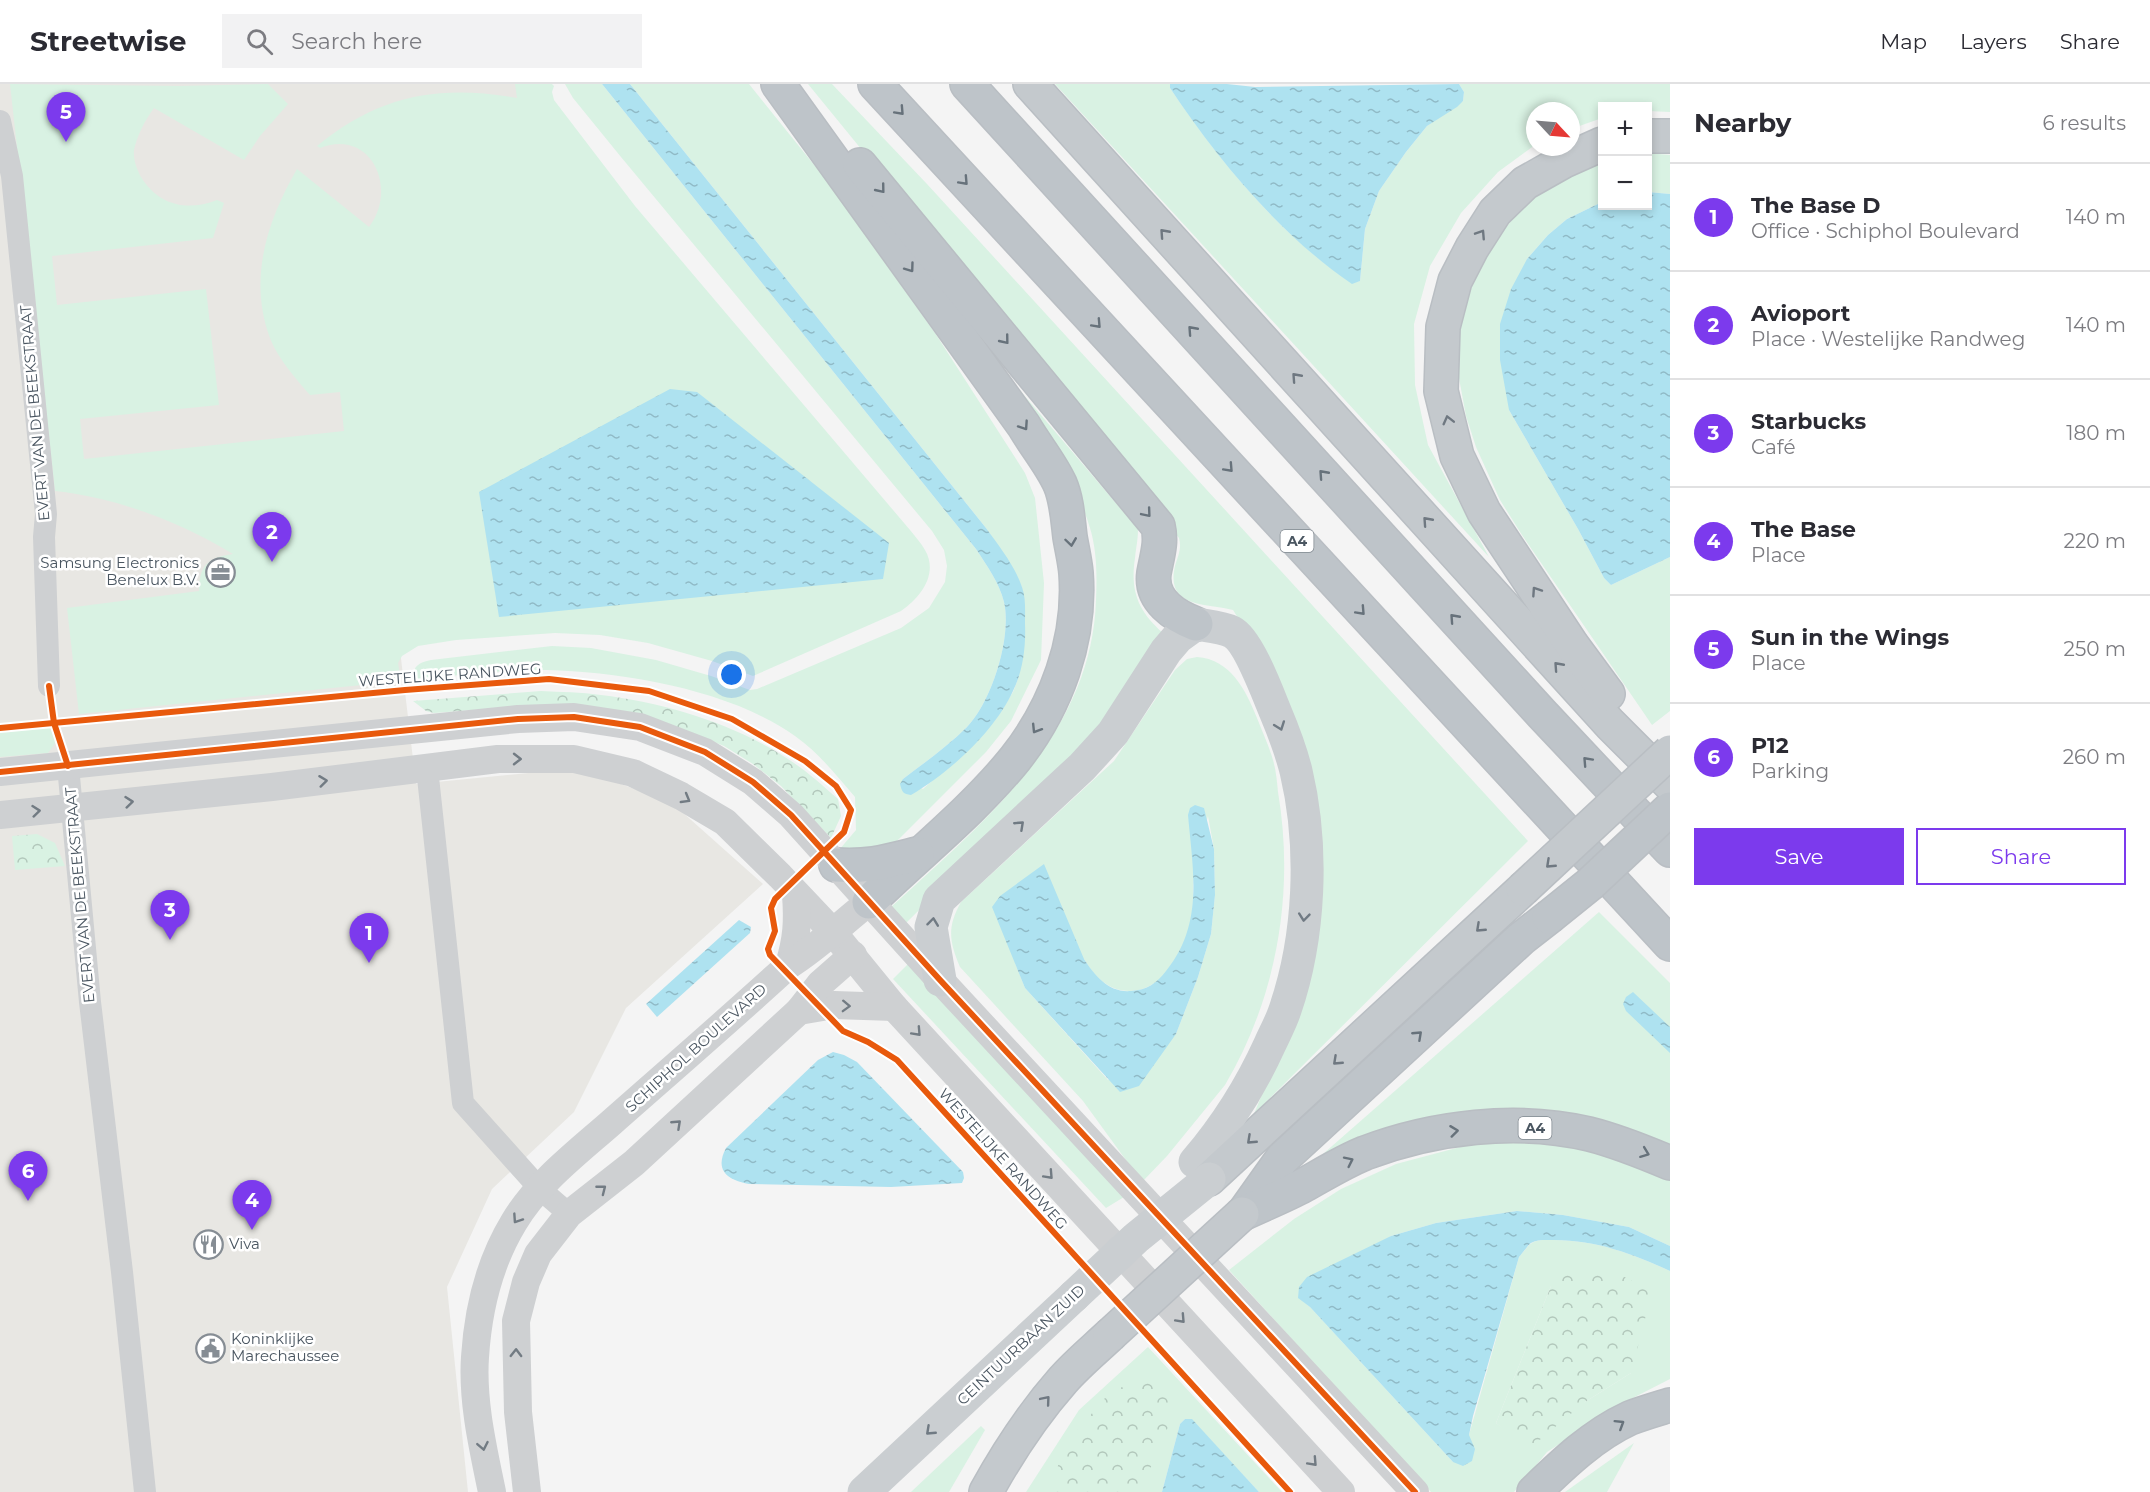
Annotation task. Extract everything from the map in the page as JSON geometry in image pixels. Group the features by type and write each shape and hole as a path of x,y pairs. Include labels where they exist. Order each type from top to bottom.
{"highway":[{"path":"778,84 1024,426 1060,484 1076,575 1074,627 1061,680 1038,726 1015,759 964,814 869,902"},
{"path":"785,84 873,180 1158,526 1161,538 1154,576 1156,592 1162,603 1173,613 1196,624"},
{"name":"A4","path":"874,84 1670,944"},
{"path":"967,84 1542,714 1670,850"},
{"path":"1030,84 1610,724 1670,784"},
{"path":"1652,136 1670,136"},
{"path":"1598,146 1564,161 1525,183 1495,212 1472,248 1455,281 1443,327 1440,391 1457,456 1484,512 1572,645 1670,774"},
{"path":"1202,1171 1523,889 1670,752"},
{"path":"986,1492 1038,1410 1064,1379 1242,1214 1282,1159 1522,938 1590,884 1670,810"},
{"path":"836,865 879,864 921,853"},
{"name":"A4","path":"1242,1214 1363,1154 1427,1134 1474,1128 1521,1127 1587,1134 1618,1143 1670,1164"},
{"path":"1534,1492 1589,1443 1630,1419 1670,1405"},
{"path":"977,1492 1012,1448"}],"main road":[{"path":"940,980 931,927 939,900 1082,767 1113,733 1166,651 1178,637 1196,624"},
{"name":"CEINTUURBAAN ZUID","path":"864,1492 1136,1238 1202,1171 1218,1135 1238,1107 1256,1074 1285,1011 1301,945 1307,886 1305,828 1296,771 1280,723 1259,672 1238,636 1223,629 1196,624"}],"street":[{"name":"EVERT VAN DE BEEKSTRAAT","path":"0,121 12,176 46,514 44,537 49,686"},
{"path":"0,772 518,719 574,717 640,727 705,752 753,782 791,815 940,980 1415,1492"},
{"name":"WESTELIJKE RANDWEG","path":"0,815 272,787 498,759 574,759 633,773 681,796 724,822 832,931 894,1007 1341,1492"},
{"name":"EVERT VAN DE BEEKSTRAAT","path":"68,766 90,1002 122,1272 144,1492"},
{"path":"427,768 464,1103 540,1189 569,1214"},
{"path":"789,964 798,926 796,895"},
{"path":"527,1492 518,1412 516,1321 526,1282 538,1254 569,1214 634,1163 799,1011 820,984 852,955 869,902"},
{"name":"SCHIPHOL BOULEVARD","path":"492,1492 476,1399 475,1358 484,1293 502,1245 514,1221 540,1189 789,964 809,952 869,902"},
{"path":"799,1011 834,1005 894,1007"}],"shaded area":[{"path":"0,84 533,84 378,466 416,784 578,768 672,803 763,884 626,1008 574,1112 492,1189 447,1287 468,1492 0,1492"}],"green space":[{"path":"10,84 179,86 268,84 288,104 260,136 244,160 154,108 145,123 134,150 141,177 156,194 174,204 206,204 217,200 224,203 213,238 52,256 57,305 206,289 219,405 80,419 84,459 344,431 340,392 310,395 277,353 264,316 261,272 264,251 277,209 297,169 369,227 378,211 381,195 380,179 374,165 365,154 353,146 338,144 320,148 317,146 363,115 411,98 462,92 517,98 515,84 552,84 554,100 635,206 920,542 929,559 929,576 925,585 915,599 901,611 753,676 712,661 648,643 600,635 555,633 456,640 418,646 402,656 398,663 401,681 79,714 67,608 199,591 201,575 207,564 224,555 233,554 169,521 125,505 55,491"},
{"path":"565,84 602,84 976,549 996,581 1004,602 1006,616 998,668 984,701 967,727 903,779 923,789 979,739 999,715 1013,692 1019,676 1022,587 986,528 630,84 749,84 823,176 935,333 1025,473 1035,498 1044,583 1041,660 1011,721 986,752 898,840 884,850 839,850 856,830 855,797 827,765 795,736 769,720 709,695 642,680 547,670 416,679 415,668 427,661 552,646 591,648 656,660 750,690 757,689 901,628 929,608 945,582 947,566 944,550 932,531 621,157 573,98"},
{"path":"808,84 832,84 927,184 1528,841 1254,1114 1280,1050 1316,895 1262,656 1233,610 1190,602 1176,590 1174,580 1180,549 1179,538"},
{"path":"1055,84 1170,84 1170,88 1208,142 1252,194 1300,243 1352,283 1360,281 1365,229 1379,191 1427,126 1463,101 1464,92 1459,84 1670,84 1670,112 1652,111 1652,102 1598,102 1598,119 1580,126 1580,102 1526,102 1526,152 1498,172 1461,213 1430,266 1414,324 1415,385 1428,445 1489,557"},
{"path":"1652,153 1670,155 1670,194 1652,192"},
{"path":"1598,163 1598,204 1567,219 1548,235 1527,259 1509,410 1604,578 1611,585 1670,557 1670,711 1652,725 1500,500 1476,447 1466,416 1456,362 1459,328 1469,293 1493,243 1527,202 1562,178"},
{"path":"978,341 1138,529 1134,570 1135,590 1147,617 1163,633 1124,707 906,923 891,907 995,808 1054,734 1075,693 1090,648 1096,600 1094,546 1081,503 1069,480"},
{"path":"1197,657 1219,663 1242,687 1253,707 1276,772 1283,830 1282,905 1269,980 1258,1016 1243,1051 1225,1085 1167,1156 1143,1181 1083,1101 960,967 951,934 953,919 961,902 1114,761 1175,670 1187,659","holes":["1208,816 1214,849 1215,895 1211,934 1198,977 1176,1034 1108,1080 1025,988 1015,963 1084,959 1097,977 1116,989 1131,991 1143,989 1155,983 1173,964 1185,940 1193,910 1194,874"]},
{"path":"541,691 594,694 650,703 700,717 747,736 797,765 838,799 841,816 831,838 781,786 753,764 724,746 677,727 527,706 434,713 426,711 413,701"},
{"path":"49,727 56,742 48,753 0,757 0,732"},
{"path":"37,834 55,843 65,866 15,870 12,836"},
{"path":"1599,912 1670,983 1670,1144 1597,1121 1307,1168"},
{"path":"909,963 1124,1197 1106,1208 893,979"},
{"path":"1525,1141 1585,1148 1670,1177 1670,1246 1629,1227 1563,1215 1517,1211 1436,1223 1391,1236 1299,1298 1310,1307 1453,1462 1469,1435 1519,1257 1528,1246 1539,1240 1585,1242 1599,1245 1670,1271 1670,1379 1623,1403 1547,1452 1514,1492 1431,1492 1229,1270 1294,1219 1341,1189 1396,1164 1479,1142","holes":["1551,1286 1631,1373 1585,1402 1506,1430 1496,1423"]},
{"path":"1570,1267 1619,1274 1652,1292 1631,1373 1585,1402 1530,1448 1496,1423 1551,1286"},
{"path":"1148,1347 1282,1492 1259,1492 1192,1420 1185,1419 1180,1424 1162,1492 1026,1492 1079,1410"},
{"path":"1151,1377 1171,1393 1172,1418 1140,1492 1050,1492 1064,1446 1111,1391"},
{"path":"981,1426 985,1430 949,1492 911,1492"},
{"path":"1634,1443 1607,1492 1565,1492"}],"water":[{"path":"602,84 630,84 986,528 1019,579 1025,600 1025,641 1021,667 1013,691 995,721 970,750 926,786 911,795 902,791 900,784 903,779 967,727 976,716 992,685 1005,633 1006,616 999,588 976,549"},
{"path":"1170,84 1227,84 1255,87 1459,84 1464,92 1463,101 1457,107 1427,126 1379,191 1365,229 1360,281 1352,284 1300,243 1252,195 1188,115 1170,88"},
{"path":"1652,192 1670,194 1670,557 1611,585 1604,578 1509,410 1500,360 1500,324 1511,289 1527,259 1548,235 1567,219 1598,204 1598,210 1652,210"},
{"path":"670,389 697,392 889,543 883,579 499,617 479,492"},
{"path":"1195,805 1204,808 1214,849 1215,895 1211,934 1198,977 1176,1034 1139,1086 1120,1092 1025,988 992,907 1000,896 1044,864 1084,959 1093,971 1103,982 1116,989 1131,991 1147,987 1166,971 1186,935 1193,897 1188,815 1190,808"},
{"path":"739,920 751,927 750,933 657,1017 646,1004"},
{"path":"1633,992 1670,1027 1670,1053 1626,1011 1623,1004 1626,997"},
{"path":"833,1052 857,1062 963,1172 962,1183 891,1187 749,1184 735,1180 725,1173 722,1163 726,1148 818,1060"},
{"path":"1517,1211 1563,1215 1629,1227 1670,1246 1670,1271 1628,1254 1585,1242 1545,1240 1530,1244 1519,1257 1473,1416 1469,1435 1475,1449 1472,1461 1463,1466 1453,1462 1310,1307 1298,1298 1299,1287 1307,1277 1391,1236 1436,1223"},
{"path":"1185,1419 1192,1419 1259,1492 1162,1492 1180,1424"}],"cycle path":[{"path":"0,728 405,690 549,679 649,691 732,719 805,761 836,786 851,810 844,832 775,899 771,908 775,931 768,949 770,955 843,1031 868,1042 897,1060 1290,1492"},
{"path":"49,686 54,723 68,766"},
{"path":"0,772 518,719 574,717 640,727 705,752 753,782 791,815 940,980 1415,1492"}],"place":[{"name":"Sun in the Wings","path":"66,142"},
{"name":"Avioport","path":"272,562"},
{"name":"Samsung Electronics Benelux B.V.","path":"220,572"},
{"name":"Starbucks","path":"170,940"},
{"name":"The Base D","path":"369,963"},
{"name":"P12","path":"28,1201"},
{"name":"The Base","path":"252,1230"},
{"name":"Viva","path":"208,1244"},
{"name":"Koninklijke Marechaussee","path":"210,1348"}]}
